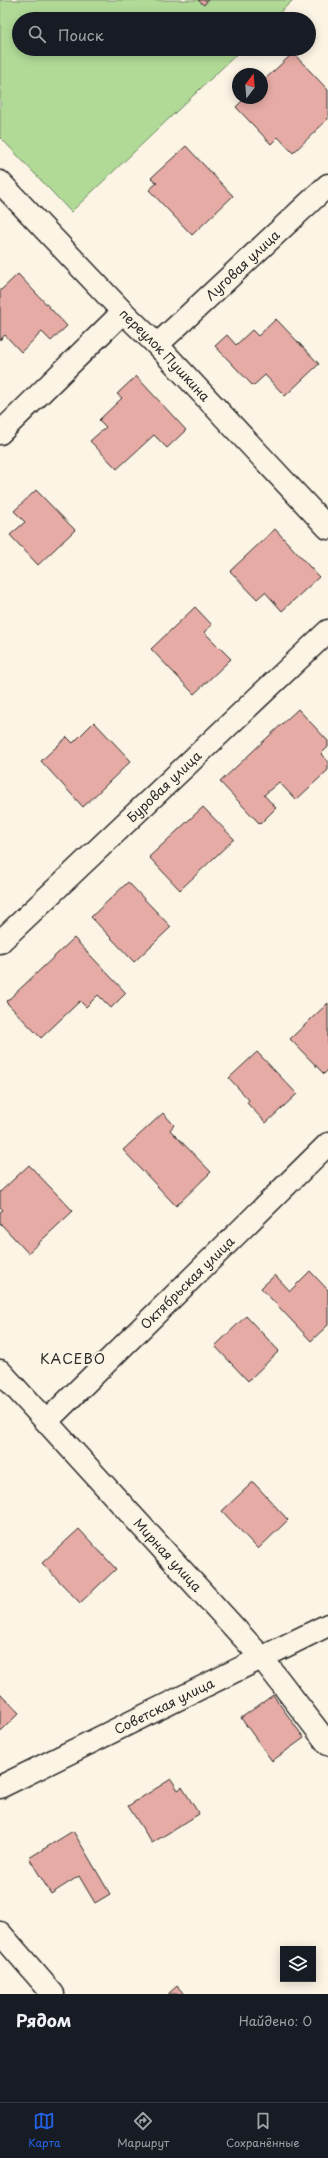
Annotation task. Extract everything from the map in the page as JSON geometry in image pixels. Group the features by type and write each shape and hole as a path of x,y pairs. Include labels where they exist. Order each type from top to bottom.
{"street":[{"name":"переулок Пушкина","path":"0,182 123,312 157,345 328,528"},
{"name":"Луговая улица","path":"157,345 328,185"},
{"path":"0,433 123,312"},
{"name":"Буровая улица","path":"0,942 328,631"},
{"name":"Октябрьская улица","path":"47,1421 328,1144"},
{"name":"Мирная улица","path":"0,1371 262,1658 328,1744"},
{"name":"Советская улица","path":"0,1787 328,1625"},
{"path":"0,1933 53,1994"}],"green space":[{"path":"0,0 293,0 280,12 12,12 12,56 235,56 71,212 0,137"}],"building":[{"path":"198,0 208,0 204,5"},
{"path":"290,56 296,56 328,90 328,119 293,153 278,137 271,144 236,107 239,104 268,104 268,76"},
{"path":"186,146 233,196 192,235 149,190 157,183 151,178"},
{"path":"18,274 67,326 51,341 42,332 21,352 5,335 0,340 0,291"},
{"path":"276,319 319,364 285,396 265,375 253,386 215,346 227,335 236,345 252,330 258,336"},
{"path":"136,376 186,430 167,448 154,435 117,469 90,441 106,427 99,420 122,398 117,394"},
{"path":"36,490 75,530 38,565 10,535 25,522 14,511"},
{"path":"275,529 319,577 282,611 265,592 257,599 230,571"},
{"path":"195,607 212,625 204,632 231,659 194,694 151,649"},
{"path":"298,709 328,741 328,747 321,754 328,762 328,770 296,800 279,782 264,795 276,808 260,824 220,782"},
{"path":"94,722 131,761 83,807 41,761 67,737 73,743"},
{"path":"203,807 234,839 180,890 149,857"},
{"path":"128,882 171,927 134,962 91,917"},
{"path":"74,938 126,993 111,1008 98,995 86,1007 80,1001 41,1038 6,1002"},
{"path":"328,1003 328,1070 324,1074 290,1039"},
{"path":"257,1052 297,1094 266,1123 247,1103 249,1100 229,1078"},
{"path":"163,1113 174,1125 170,1130 211,1172 176,1206 123,1150"},
{"path":"29,1165 73,1211 28,1253 0,1223 0,1212 3,1210 0,1207 0,1192"},
{"path":"310,1271 328,1290 328,1325 311,1341 261,1288 275,1275 290,1291"},
{"path":"246,1316 279,1351 248,1381 215,1346"},
{"path":"253,1482 288,1520 258,1549 222,1511"},
{"path":"79,1529 116,1569 80,1603 42,1563"},
{"path":"0,1693 19,1713 0,1732"},
{"path":"273,1695 304,1738 272,1761 241,1718"},
{"path":"171,1779 178,1790 182,1787 199,1814 152,1843 128,1806"},
{"path":"73,1831 110,1894 95,1903 79,1876 51,1894 29,1858"},
{"path":"177,1986 184,1994 168,1994"}],"district":[{"name":"КАСЕВО","path":"73,1359"}]}
